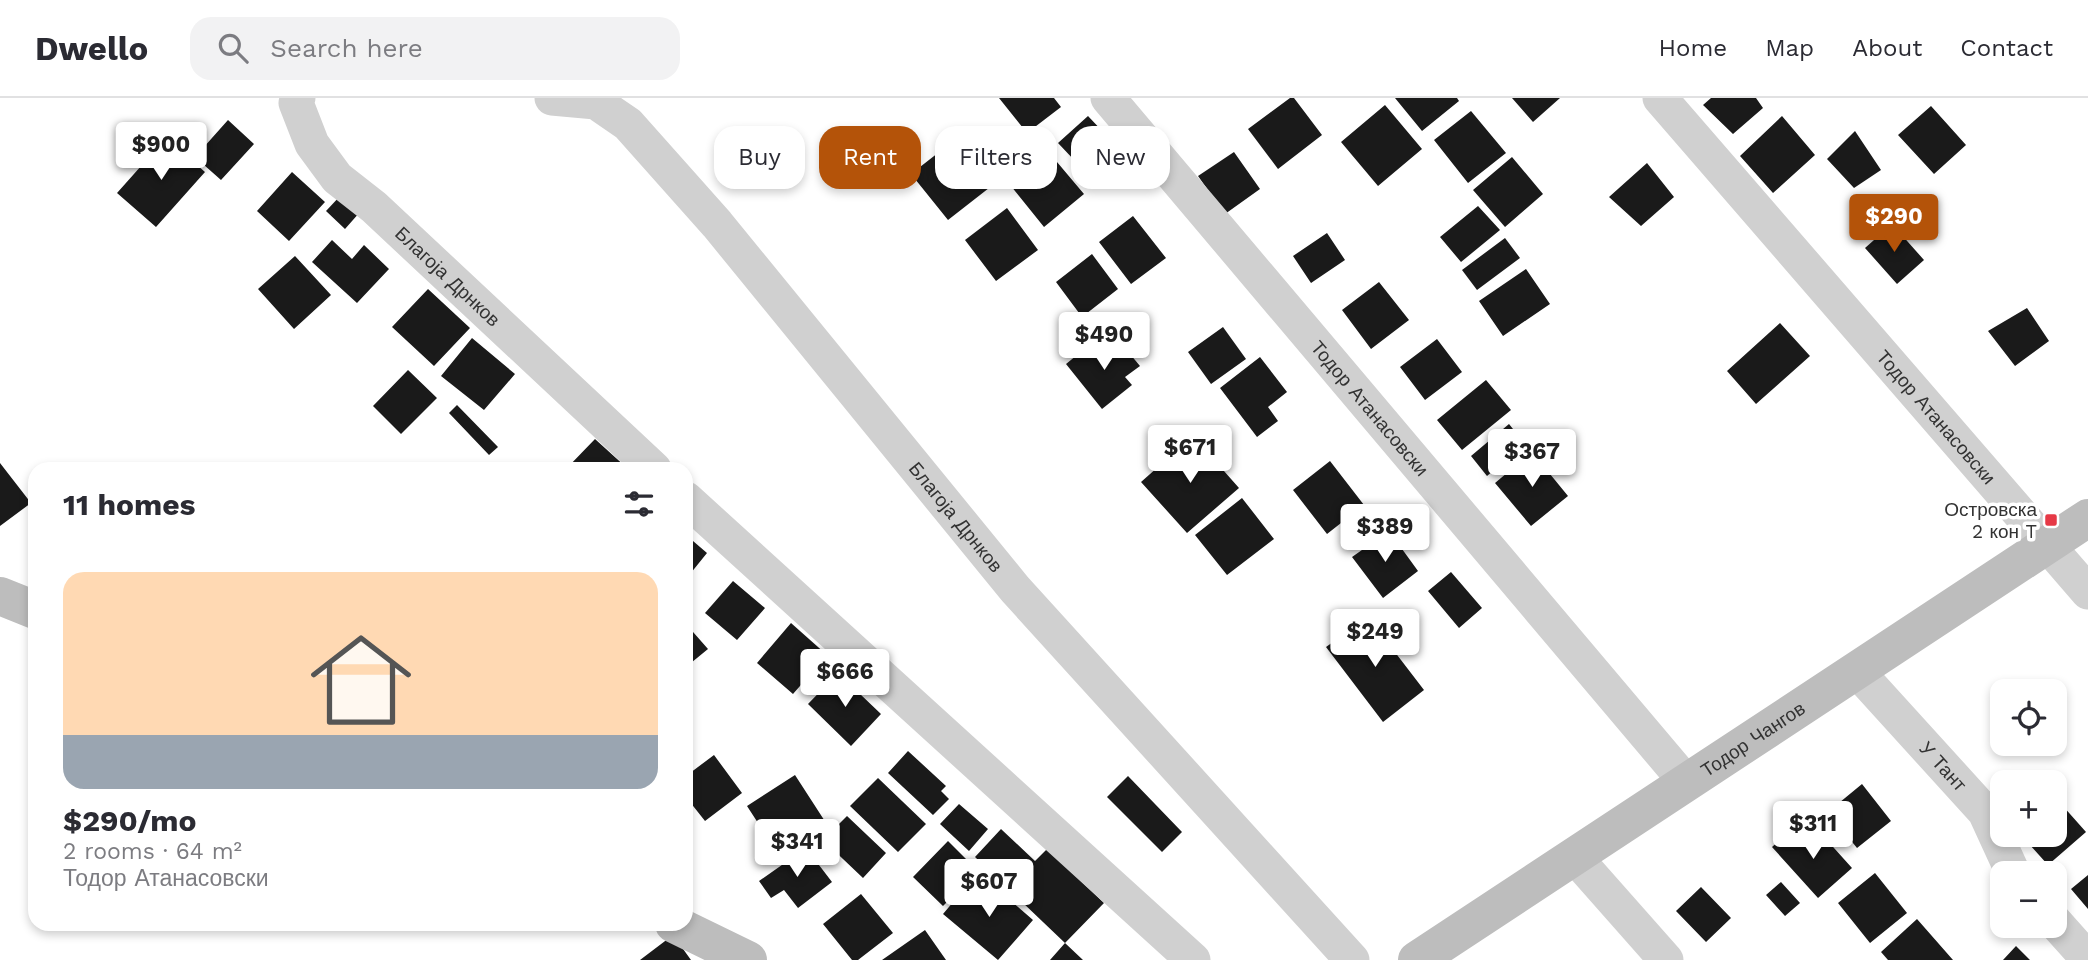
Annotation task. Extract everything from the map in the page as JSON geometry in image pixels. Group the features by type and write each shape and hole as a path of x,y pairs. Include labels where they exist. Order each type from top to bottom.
{"street":[{"name":"Благоја Дрнков","path":"298,98 296,103 312,144 337,178 374,207 646,462"},
{"name":"Благоја Дрнков","path":"552,98 596,100 628,124 717,224 1015,589 1352,960"},
{"name":"Тодор Атанасовски","path":"1108,98 1686,782"},
{"name":"Тодор Атанасовски","path":"1660,98 2088,593"},
{"path":"693,505 1193,960"},
{"name":"Тодор Чангов","path":"1417,960 2088,518"},
{"path":"0,596 28,607"},
{"name":"У Тант","path":"1856,670 1985,812 2007,861"},
{"path":"1574,856 1666,960"},
{"path":"688,931 748,960"},
{"path":"2067,936 2088,959"}],"building":[{"path":"999,98 1054,98 1061,107 1036,126 1021,126"},
{"path":"1290,98 1294,98 1322,135 1278,169 1248,129"},
{"path":"1395,98 1457,98 1459,101 1422,131"},
{"path":"1512,98 1560,98 1533,122"},
{"path":"1711,98 1756,98 1763,108 1733,134 1703,105"},
{"path":"1385,105 1422,149 1378,186 1341,142"},
{"path":"1931,106 1966,145 1934,174 1898,135"},
{"path":"1471,111 1506,153 1468,183 1434,140"},
{"path":"1088,116 1097,126 1077,126"},
{"path":"1782,116 1815,155 1773,193 1740,156"},
{"path":"228,120 254,144 221,180 195,157"},
{"path":"1071,131 1071,157 1058,143"},
{"path":"1855,131 1881,170 1854,188 1827,159"},
{"path":"166,138 205,172 156,227 117,193"},
{"path":"1234,152 1260,189 1225,214 1198,176"},
{"path":"935,155 935,189 988,189 948,220 921,186 921,166"},
{"path":"1512,157 1543,194 1505,227 1473,190"},
{"path":"1057,162 1071,179 1071,189 1080,189 1084,194 1044,227 1013,189 1057,189"},
{"path":"1647,163 1674,197 1641,226 1609,197"},
{"path":"292,172 325,202 289,241 257,211"},
{"path":"341,195 360,212 345,229 326,211"},
{"path":"1478,206 1500,230 1461,262 1440,237"},
{"path":"1007,208 1038,250 996,281 965,240"},
{"path":"1133,216 1166,258 1131,284 1099,242"},
{"path":"1892,224 1924,260 1897,284 1865,248"},
{"path":"1327,233 1345,260 1311,283 1293,256"},
{"path":"1505,238 1520,258 1477,290 1462,270"},
{"path":"332,240 352,259 364,245 389,269 357,303 312,262"},
{"path":"1092,254 1118,289 1082,317 1056,282"},
{"path":"295,256 331,295 294,329 258,289"},
{"path":"1526,269 1550,304 1503,336 1479,301"},
{"path":"1379,282 1409,320 1371,349 1342,310"},
{"path":"428,289 470,328 434,366 392,327"},
{"path":"2027,308 2049,341 2015,366 1988,331"},
{"path":"1780,323 1810,356 1756,404 1727,371"},
{"path":"1223,327 1246,359 1211,384 1188,352"},
{"path":"472,338 515,374 484,410 441,376"},
{"path":"1437,339 1462,372 1425,400 1400,367"},
{"path":"1093,342 1104,355 1120,342 1140,366 1125,377 1132,385 1102,409 1066,364"},
{"path":"1260,357 1287,392 1268,407 1278,421 1257,437 1220,388"},
{"path":"408,370 437,398 401,434 373,406"},
{"path":"1486,380 1511,410 1462,450 1437,420"},
{"path":"457,405 498,447 489,455 449,413"},
{"path":"1509,424 1525,444 1487,476 1471,456"},
{"path":"1193,436 1239,488 1187,533 1141,482"},
{"path":"595,439 620,462 573,462"},
{"path":"1532,452 1568,496 1531,526 1495,483"},
{"path":"1330,461 1364,505 1327,534 1293,490"},
{"path":"0,463 28,499 28,505 0,526"},
{"path":"1242,498 1274,539 1227,575 1195,535"},
{"path":"1389,531 1418,571 1383,598 1352,557"},
{"path":"693,541 707,553 693,570"},
{"path":"1451,572 1482,608 1459,628 1428,591"},
{"path":"733,581 765,608 737,640 705,613"},
{"path":"1368,617 1424,690 1383,722 1326,647"},
{"path":"791,623 827,655 793,694 757,663"},
{"path":"693,632 708,649 693,661"},
{"path":"838,673 881,714 851,746 808,704"},
{"path":"908,751 946,786 941,791 949,799 933,815 888,773"},
{"path":"714,755 742,793 705,821 693,806 693,771"},
{"path":"795,775 828,826 780,857 747,806"},
{"path":"1128,776 1182,832 1162,852 1107,797"},
{"path":"878,778 926,824 898,852 850,806"},
{"path":"1862,784 1891,821 1857,848 1828,812"},
{"path":"959,804 988,829 969,851 940,824"},
{"path":"2067,811 2086,832 2053,861 2044,861 2032,847 2067,847"},
{"path":"847,816 886,853 863,878 823,840"},
{"path":"1816,828 1852,868 1818,898 1772,847 1791,830 1801,842"},
{"path":"1001,829 1035,861 1047,849 1104,903 1065,943 975,857"},
{"path":"948,841 978,871 943,906 913,877"},
{"path":"806,848 832,882 798,908 784,890 771,898 759,881"},
{"path":"1875,873 1907,913 1870,943 1838,903"},
{"path":"2088,875 2088,909 2071,889"},
{"path":"987,880 1033,920 998,960 943,914 965,888 974,895"},
{"path":"1781,882 1800,903 1785,916 1766,895"},
{"path":"1701,887 1731,918 1706,942 1676,911"},
{"path":"861,894 893,933 858,960 852,960 823,924"},
{"path":"1917,919 1953,960 1888,960 1881,952"},
{"path":"925,930 946,960 882,960"},
{"path":"673,935 691,960 640,960"},
{"path":"1065,943 1083,960 1050,960"},
{"path":"2016,946 2030,960 2003,960"}],"place":[{"name":"Островска 2 кон T","path":"2051,520"}]}
